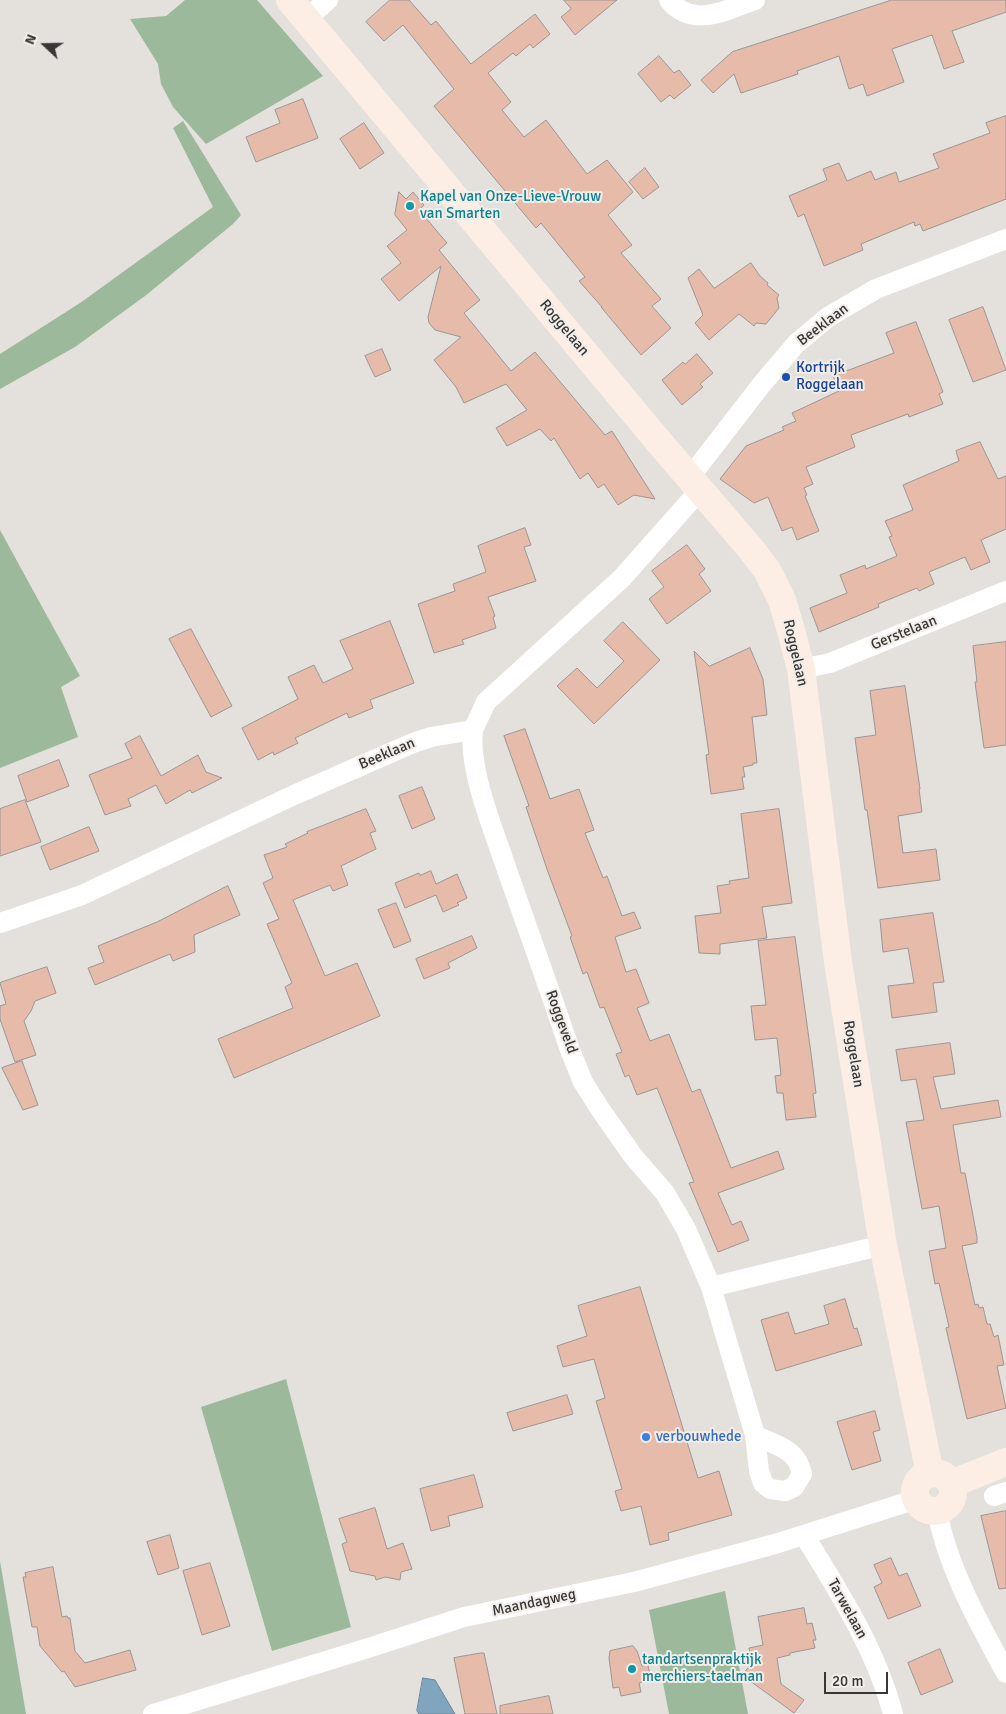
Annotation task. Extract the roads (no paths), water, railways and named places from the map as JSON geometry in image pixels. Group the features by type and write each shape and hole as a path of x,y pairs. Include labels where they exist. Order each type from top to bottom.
{"street":[{"path":"298,9 328,0"},
{"path":"669,0 675,8 686,14 702,16 754,0"},
{"name":"Roggelaan","path":"298,9 744,541 766,570 782,600 801,669 838,962 883,1245 940,1479"},
{"name":"Beeklaan","path":"0,923 82,895 294,795 413,743 431,736 473,730 486,702 622,578 695,484 768,377 796,344 828,317 876,289 1006,239"},
{"name":"Gerstelaan","path":"801,669 830,663 1006,591"},
{"name":"Roggeveld","path":"473,730 471,742 473,760 486,807 583,1082 633,1156 665,1193 686,1229 711,1287 755,1435"},
{"path":"711,1287 883,1245"},
{"path":"927,1505 942,1509 953,1495 940,1479 1006,1462"},
{"path":"927,1505 972,1608 1006,1673"},
{"name":"Maandagweg","path":"153,1714 464,1617 634,1582 804,1535 927,1505"},
{"name":"Tarwelaan","path":"804,1535 849,1608 875,1662 894,1714"}],"water":[{"path":"423,1678 435,1680 455,1714 419,1714 417,1711"}],"place":[{"name":"Kapel van Onze-Lieve-Vrouw van Smarten","path":"410,206"},
{"name":"Kortrijk Roggelaan","path":"786,377"},
{"name":"verbouwhede","path":"646,1437"},
{"name":"tandartsenpraktijk merchiers-taelman","path":"632,1669"}]}
